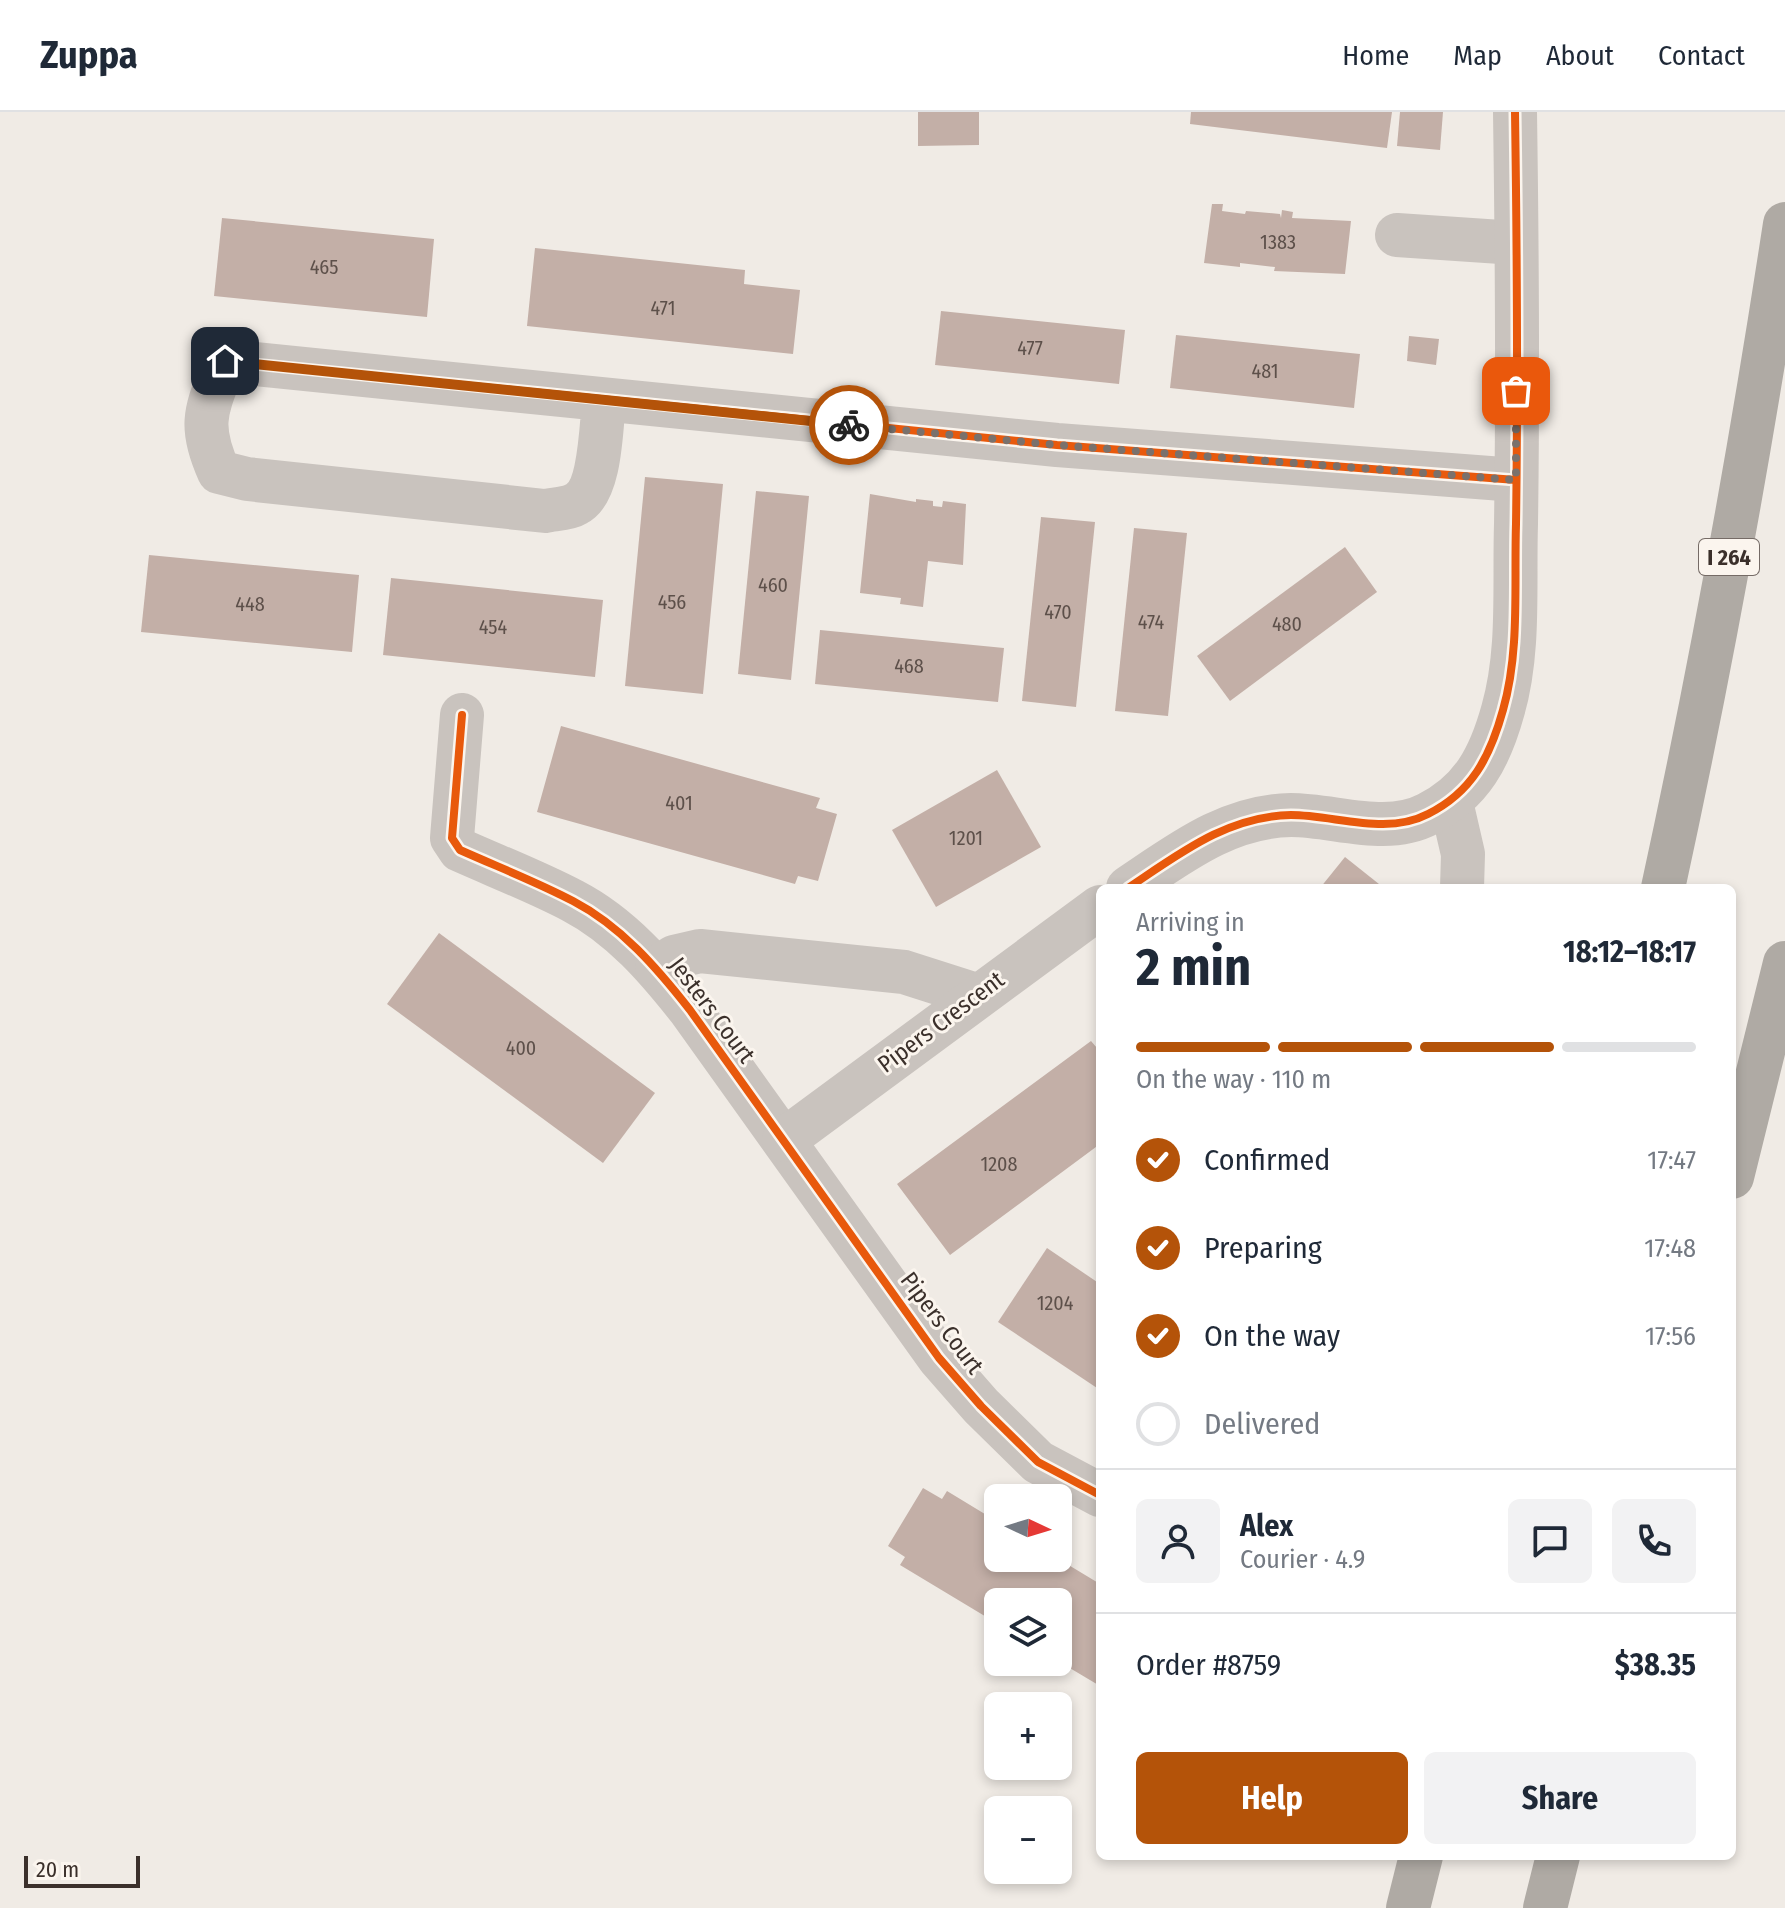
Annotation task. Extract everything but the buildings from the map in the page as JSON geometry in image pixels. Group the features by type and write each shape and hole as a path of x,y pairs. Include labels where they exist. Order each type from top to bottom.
{"highway":[{"name":"I 264","path":"1664,884 1693,752 1753,429 1785,224"},
{"path":"1736,1161 1785,963"},
{"path":"1408,1908 1420,1860"},
{"path":"1545,1908 1557,1860"}],"street":[{"path":"1153,882 1211,834 1250,820 1292,815 1344,823 1390,823 1423,817 1451,802 1466,789 1479,769 1503,711 1512,659 1516,480 1515,112"},
{"path":"1397,235 1516,243"},
{"path":"604,401 597,465 586,495 577,504 545,511 247,479 219,472 208,447 205,417 225,361 1057,445 1516,480"},
{"name":"Jesters Court","path":"462,715 452,838 460,850 576,902 622,935 657,968 784,1140"},
{"path":"1451,802 1463,854 1462,884"},
{"name":"Pipers Crescent","path":"784,1140 976,995 1096,910"},
{"name":"Jesters Court","path":"657,968 674,957 700,951 904,972 976,995"},
{"name":"Pipers Court","path":"784,1140 939,1358 981,1406 1038,1462 1096,1493"}],"cycle path":[{"path":"1134,884 1205,839 1246,822 1291,815 1378,824 1412,820 1428,814 1456,795 1468,784 1485,758 1503,710 1514,641 1517,370 1515,112"},
{"path":"225,361 1057,445 1516,480"},
{"path":"462,715 452,838 460,850 573,901 607,923 637,949 690,1010 939,1358 981,1406 1038,1462 1096,1493"}],"way so far":[{"path":"849,425 1057,445 1516,480 1516,391"}],"route":[{"path":"225,361 849,425"}]}
